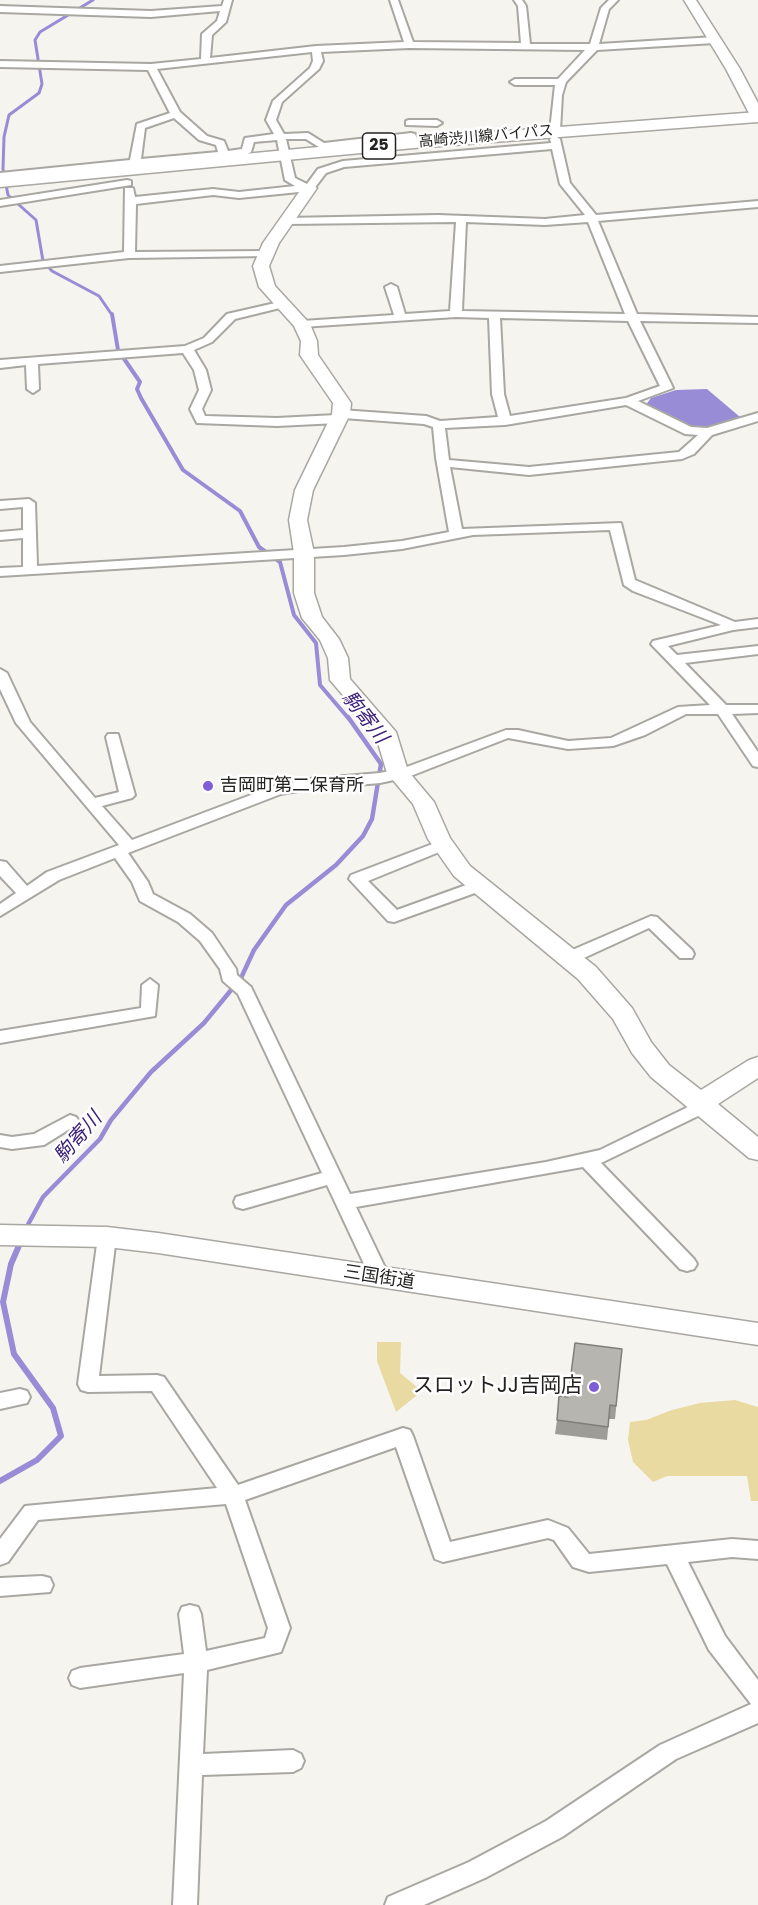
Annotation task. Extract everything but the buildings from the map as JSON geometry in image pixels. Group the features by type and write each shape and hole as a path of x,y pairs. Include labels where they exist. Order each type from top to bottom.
{"main road":[{"name":"高崎渋川線バイパス","path":"0,189 286,158 413,139 555,139 758,117"},
{"name":"高崎渋川線バイパス","path":"0,183 286,158 758,125"}],"street":[{"path":"394,0 409,45"},
{"path":"518,0 522,6 526,47"},
{"path":"187,349 200,370 205,390 196,409 201,420 277,422 340,416 426,420 439,425 505,421 628,401 667,388 589,218 588,209 565,184 555,139 557,95 561,82 577,62 594,47 604,8 614,0"},
{"path":"690,0 758,117"},
{"path":"1,6 151,15 226,4 221,22 207,34 205,62"},
{"path":"0,64 151,67 316,49 409,45 594,47 715,40"},
{"path":"309,188 290,180 281,136 271,120 278,100 314,69 318,61 316,49"},
{"path":"151,67 176,114 203,138 220,143 224,154"},
{"path":"514,82 561,82"},
{"path":"129,255 130,174 140,126 176,114"},
{"path":"0,203 224,154 246,152 249,140 252,138 308,136 322,146 413,139 409,118 437,123"},
{"path":"555,139 343,164 322,171 265,254 261,267 264,280 302,324 309,341 309,355 342,403 340,416 304,490 298,520 304,553 304,593 312,618 329,639 338,658 340,680 385,732 398,773 423,802 443,845 462,871 569,958 606,993 623,1014 641,1047 660,1071 758,1151"},
{"path":"0,176 130,174"},
{"path":"131,201 213,192 239,195 309,188"},
{"path":"287,221 461,219 544,222 758,204"},
{"path":"456,314 461,219"},
{"path":"0,269 129,255 265,254"},
{"path":"391,287 400,317"},
{"path":"0,364 187,349 208,340 231,316 284,304"},
{"path":"302,324 456,314 758,320"},
{"path":"494,314 498,394 505,421"},
{"path":"32,361 33,389"},
{"path":"628,401 690,431 708,432 758,417"},
{"path":"439,425 443,463 456,533"},
{"path":"443,463 529,471 682,455 690,451 708,432"},
{"path":"0,505 29,503 30,571"},
{"path":"0,572 304,553 402,544 456,533 616,526 629,582 638,588 715,616 733,626"},
{"path":"0,536 29,534"},
{"path":"758,623 733,626 658,644 722,709 758,763"},
{"path":"673,660 758,650"},
{"path":"0,673 23,723 94,802 125,850 146,897 184,918 206,937 236,983 245,991 380,1278"},
{"path":"0,911 53,876 277,790 398,773 506,734 518,734 568,745 613,742 640,732 683,710 758,709"},
{"path":"94,802 127,795 113,737"},
{"path":"443,845 357,879 394,917 480,885"},
{"path":"0,866 25,894"},
{"path":"569,958 651,921 686,954"},
{"path":"0,1037 149,1012 150,985"},
{"path":"344,1202 546,1169 605,1156 692,1112 715,1092 758,1066"},
{"path":"0,1141 12,1143 38,1140 70,1121"},
{"path":"587,1160 687,1264"},
{"path":"243,1202 332,1177"},
{"name":"三国街道","path":"0,1235 107,1237 758,1334"},
{"path":"80,1678 220,1659 273,1645 279,1628 233,1495 157,1383 88,1384 100,1282 105,1268 107,1237"},
{"path":"0,1556 32,1512 233,1495 403,1436 443,1553 548,1529 561,1534 581,1561 589,1563 732,1548 758,1550"},
{"path":"673,1554 717,1643 758,1697"},
{"path":"0,1587 42,1585"},
{"path":"185,1905 196,1662 189,1614"},
{"path":"397,1905 477,1870 554,1829 668,1752 758,1712"},
{"path":"191,1765 293,1761"}],"shaded area":[{"path":"707,389 740,417 703,431 690,429 645,406 651,398 676,390"},
{"path":"377,1342 401,1342 400,1373 418,1388 416,1396 396,1412 377,1361"},
{"path":"735,1400 758,1407 758,1501 751,1501 747,1476 667,1476 653,1482 633,1462 628,1440 630,1422 646,1420 700,1403"}],"waterway":[{"name":"駒寄川","path":"93,0 40,32 35,40 42,84 39,93 9,115 4,137 3,169 8,195 36,220 43,261 52,271 99,296 112,315"},
{"name":"駒寄川","path":"112,314 118,350 140,382 137,389 141,398 183,470 240,511 259,547 280,562 294,615 316,643 320,685 349,719"},
{"name":"駒寄川","path":"25,1230 43,1197 100,1139 111,1120 151,1072 204,1023 241,978 254,950 286,905 336,865 363,836 372,819 381,764 348,717"},
{"name":"駒寄川","path":"0,1481 37,1460 61,1436 53,1408 14,1354 3,1302 11,1264 21,1241"}],"place":[{"name":"吉岡町第二保育所","path":"208,786"},
{"name":"スロットJJ吉岡店","path":"594,1387"}]}
